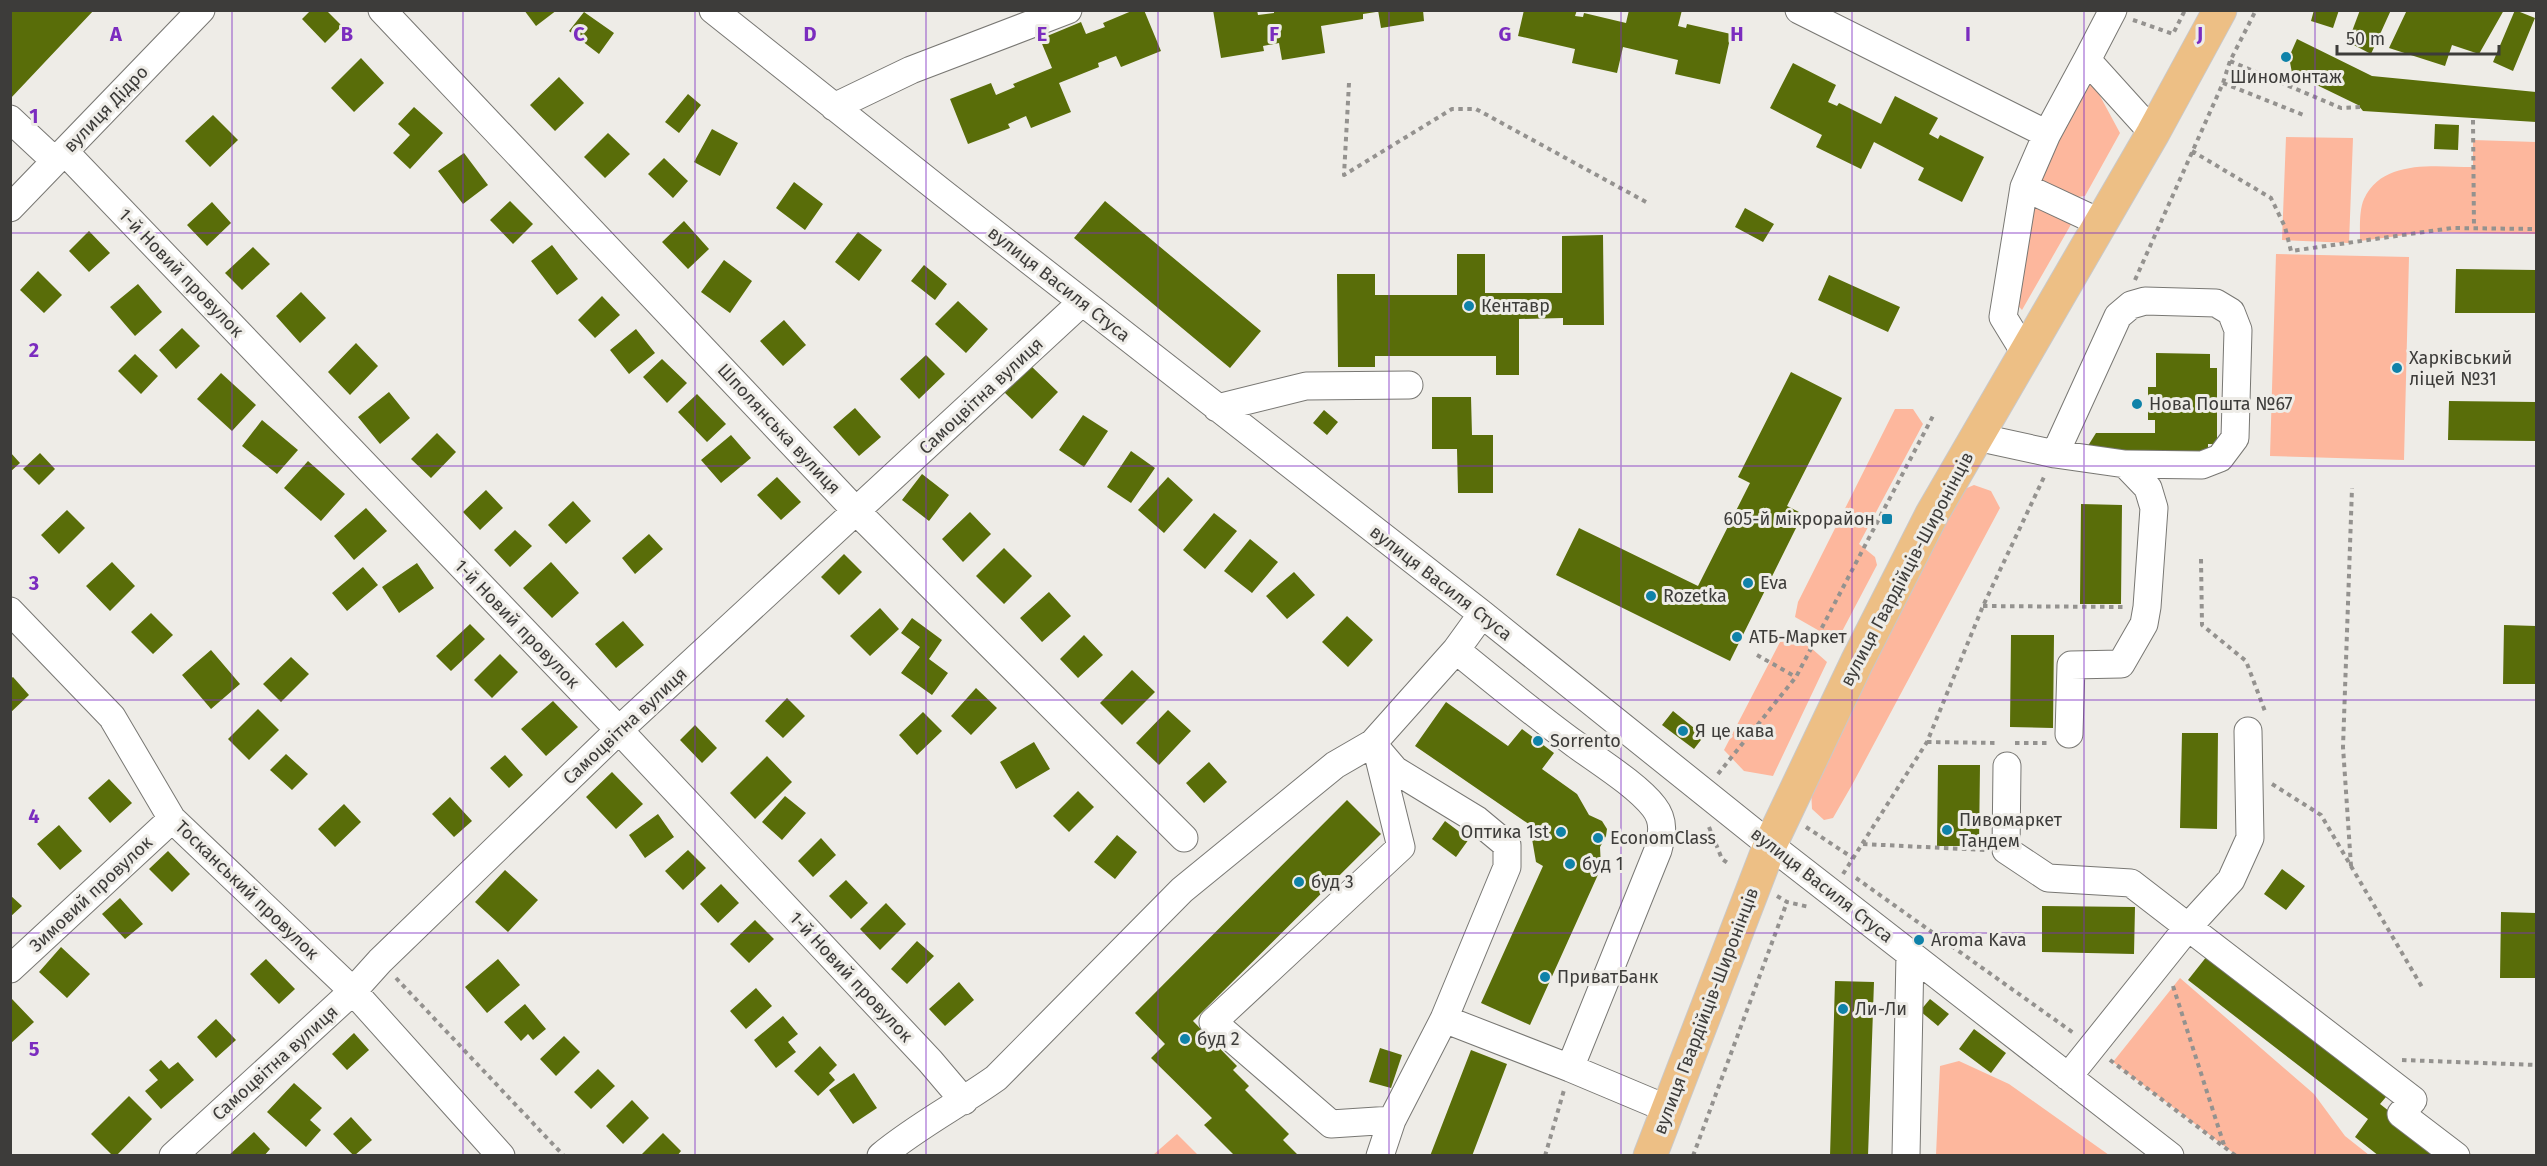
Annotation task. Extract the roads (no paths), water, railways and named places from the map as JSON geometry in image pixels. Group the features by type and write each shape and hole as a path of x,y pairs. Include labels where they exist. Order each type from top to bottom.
{"main road":[{"name":"вулиця Гвардійців-Широнінців","path":"1650,1155 1670,1110 1770,845 1857,662 1922,535 2153,133 2204,13"}],"street":[{"name":"вулиця Дідро","path":"10,208 201,10"},
{"name":"Шполянська вулиця","path":"382,10 857,512 1184,838"},
{"name":"вулиця Василя Стуса","path":"713,10 1482,615 1770,845 2170,1155"},
{"path":"834,107 911,70 1068,10"},
{"path":"1799,10 2047,134"},
{"path":"2025,353 2002,317 2024,187 2047,134 2112,11"},
{"path":"2087,60 2153,133"},
{"name":"1-й Новий провулок","path":"10,119 60,157 619,730 930,1061 964,1101"},
{"path":"2024,187 2101,223"},
{"path":"1977,437 2055,454 2125,464 2202,465 2220,458 2235,438 2238,330 2231,312 2216,303 2145,301 2131,305 2118,316 2055,454"},
{"name":"Самоцвітна вулиця","path":"173,1155 354,991 380,962 619,730 1082,302"},
{"path":"1217,408 1306,386 1409,384"},
{"path":"2065,738 2071,665 2121,664 2144,624 2147,607 2141,564 2154,508 2148,488 2125,464"},
{"path":"881,1155 908,1133 964,1101 996,1078 1182,890 1335,765 1375,746 1456,650 1482,615"},
{"name":"Тосканський провулок","path":"15,626 112,717 172,819 354,991 501,1155"},
{"path":"1456,650 1543,721 1630,785 1654,807 1660,819 1663,830 1658,850 1570,1068"},
{"path":"2068,1077 2188,927 2231,880 2250,838 2258,724"},
{"path":"1375,746 1395,770 1477,820 1507,845 1507,867 1444,1019 1392,1120 1380,1155"},
{"path":"1375,746 1401,847 1213,1022 1331,1124 1392,1120"},
{"path":"1630,785 1655,752"},
{"path":"2007,766 2006,849 2048,878 2131,883 2413,1100 2401,1114 2456,1155"},
{"name":"Зимовий провулок","path":"10,969 172,819"},
{"path":"1906,1155 1910,954"},
{"path":"1444,1019 1670,1110"}],"place":[{"name":"Шиномонтаж","path":"2286,57"},
{"name":"Кентавр","path":"1469,306"},
{"name":"Харківський ліцей №31","path":"2397,368"},
{"name":"Нова Пошта №67","path":"2137,404"},
{"name":"605-й мікрорайон","path":"1887,519"},
{"name":"Eva","path":"1748,583"},
{"name":"Rozetka","path":"1651,596"},
{"name":"АТБ-Маркет","path":"1737,637"},
{"name":"Я це кава","path":"1683,731"},
{"name":"Sorrento","path":"1538,741"},
{"name":"Пивомаркет Тандем","path":"1947,830"},
{"name":"Оптика 1st","path":"1561,832"},
{"name":"EconomClass","path":"1598,838"},
{"name":"буд 1","path":"1570,864"},
{"name":"буд 3","path":"1299,882"},
{"name":"Aroma Kava","path":"1919,940"},
{"name":"ПриватБанк","path":"1545,977"},
{"name":"Ли-Ли","path":"1843,1009"},
{"name":"буд 2","path":"1185,1039"}]}
